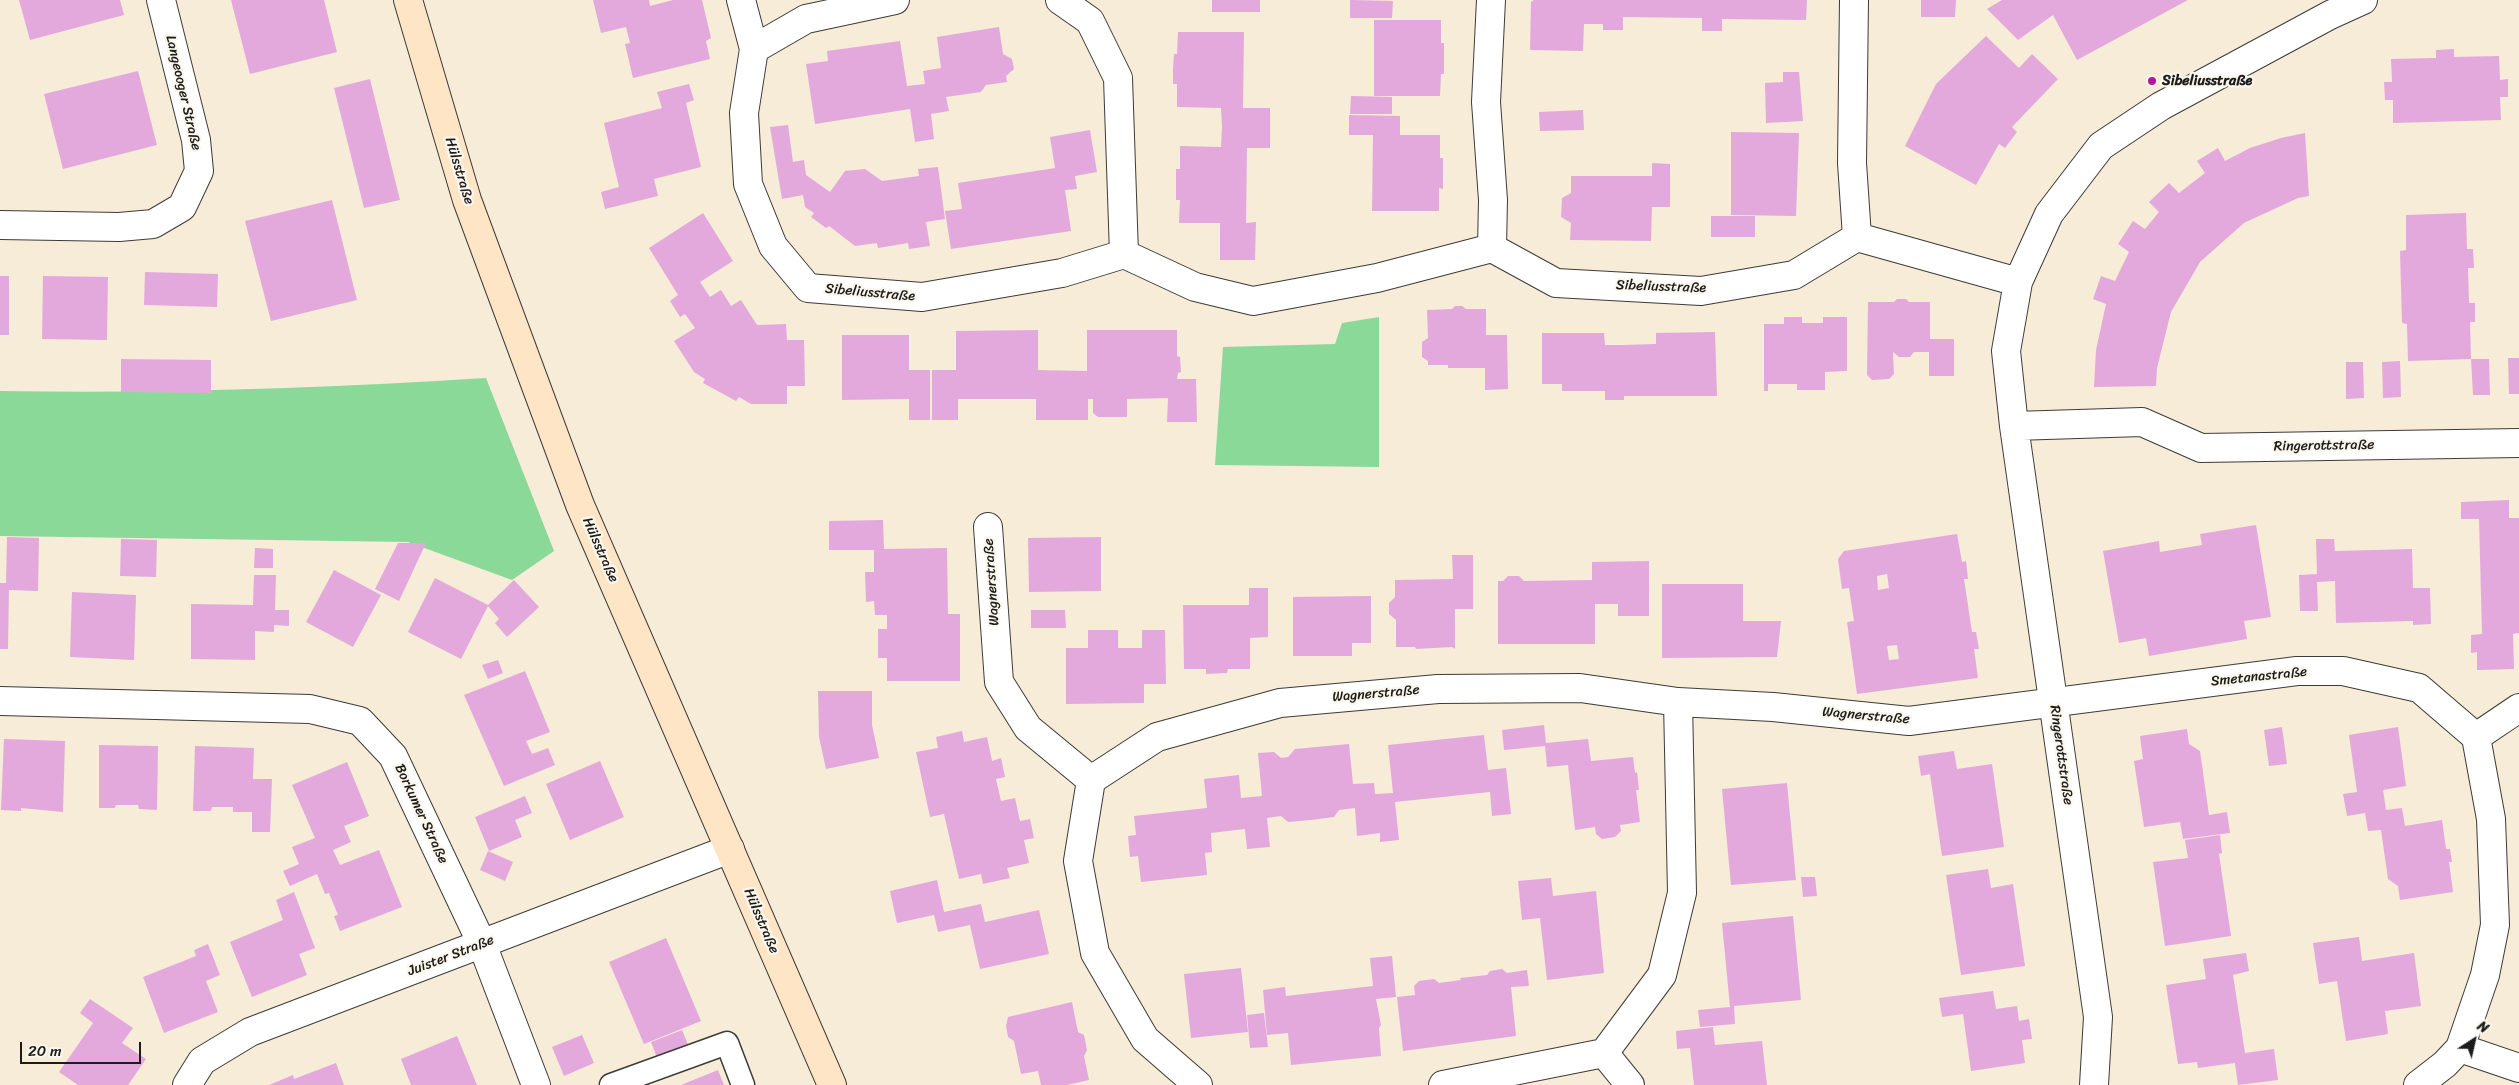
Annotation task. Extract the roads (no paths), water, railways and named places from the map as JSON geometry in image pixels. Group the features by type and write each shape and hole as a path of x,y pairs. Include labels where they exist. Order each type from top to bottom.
{"street":[{"name":"Langeooger Straße","path":"0,225 119,228 153,224 182,208 199,171 196,140 162,0"},
{"name":"Hülsstraße","path":"408,0 467,200 580,505 832,1085"},
{"name":"Sibeliusstraße","path":"741,0 754,49 744,113 748,184 773,246 808,288 922,297 1062,273 1124,254"},
{"path":"754,49 806,20 895,0"},
{"path":"1071,4 1090,21 1118,78 1124,254 1195,288 1253,302 1377,278 1492,248 1493,200 1486,102 1491,0"},
{"path":"1854,0 1852,163 1857,237 2018,282"},
{"name":"Ringerottstraße","path":"2094,1085 2098,1017 2014,426 2006,351 2018,282 2049,214 2101,146 2161,106 2330,15 2363,0"},
{"name":"Sibeliusstraße","path":"1492,248 1556,283 1701,291 1794,275 1857,237"},
{"name":"Ringerottstraße","path":"2014,426 2142,422 2201,448 2519,443"},
{"name":"Wagnerstraße","path":"988,527 999,682 1028,728 1091,780 1157,738 1280,703 1438,689 1571,688 1678,702 1773,707 1909,721 2053,702"},
{"name":"Smetanastraße","path":"2053,702 2297,671 2343,671 2418,688 2476,737"},
{"name":"Borkumer Straße","path":"0,701 310,708 360,722 393,756 482,944 536,1085"},
{"path":"1443,1085 1604,1053 1662,975 1682,893 1678,702"},
{"path":"2418,1085 2445,1064 2460,1048 2485,975 2495,925 2491,819 2476,737 2519,708"},
{"path":"1091,780 1078,861 1095,953 1145,1039 1198,1085"},
{"name":"Juister Straße","path":"187,1085 202,1061 250,1032 730,849"},
{"path":"2460,1048 2519,1068"},
{"path":"1604,1053 1630,1085"}],"lane":[{"path":"612,1085 726,1043 743,1085"}],"place":[{"name":"Sibeliusstraße","path":"2152,81"}]}
